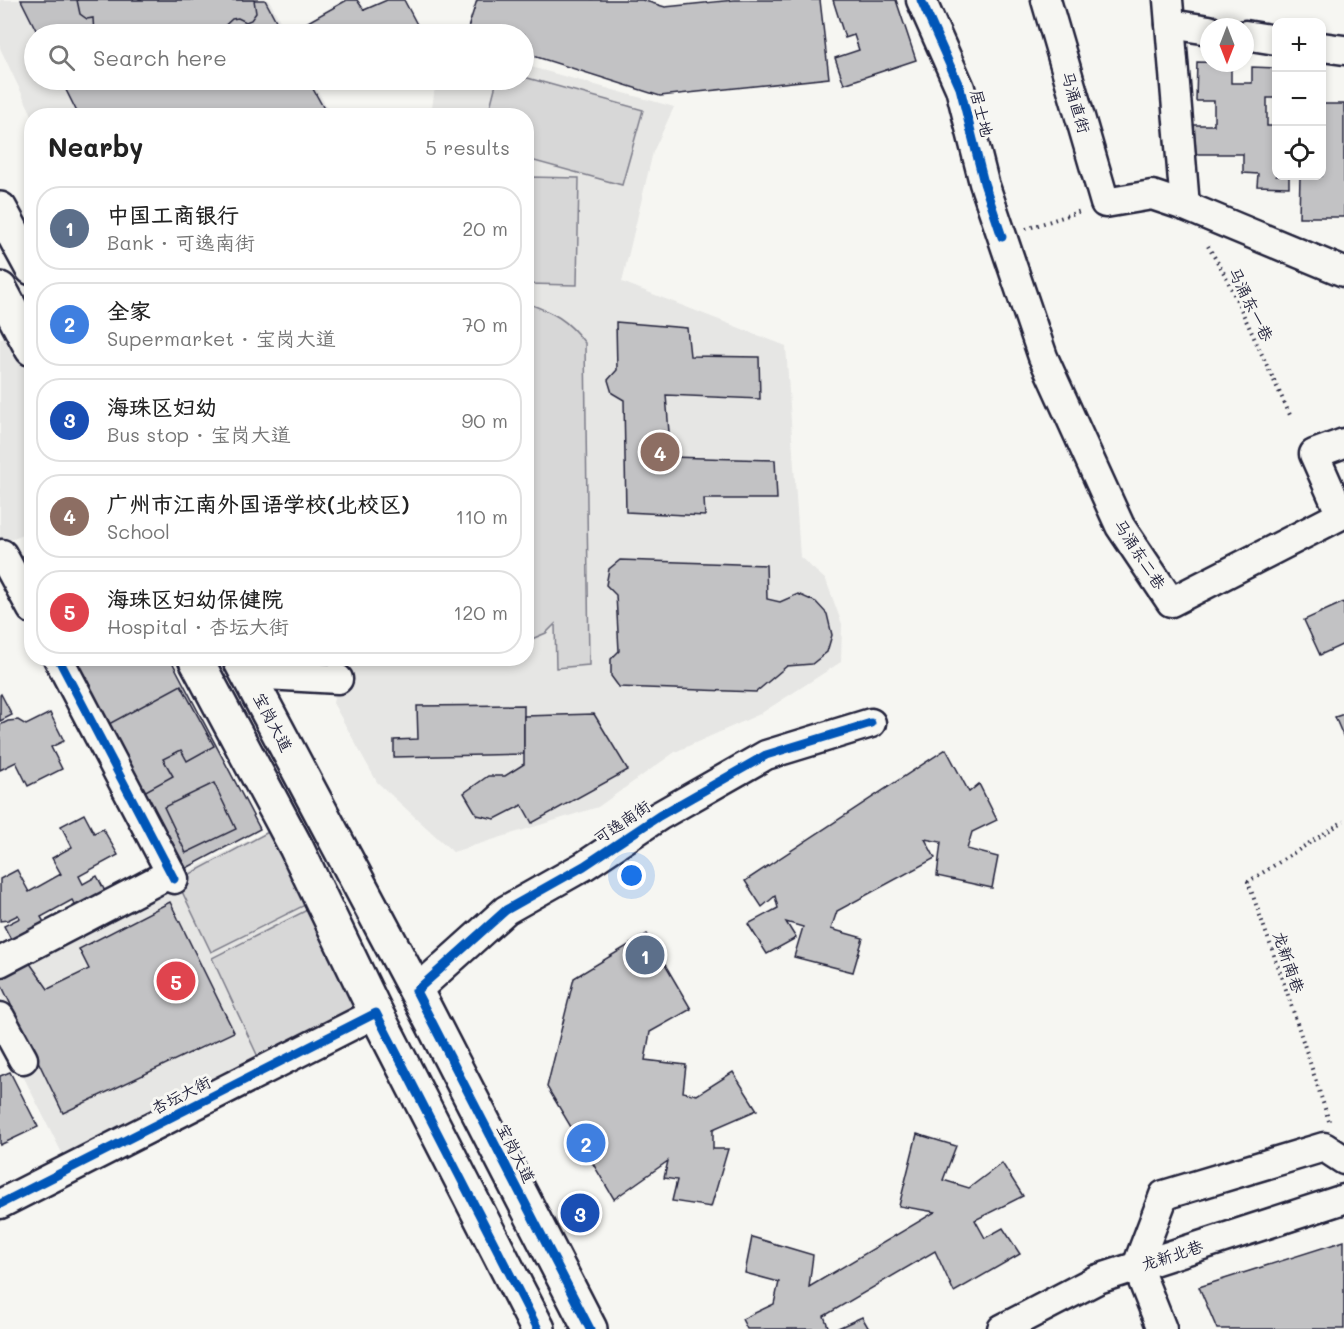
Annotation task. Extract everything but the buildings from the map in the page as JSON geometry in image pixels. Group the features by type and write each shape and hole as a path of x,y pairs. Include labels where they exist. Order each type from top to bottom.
{"main road":[{"path":"0,209 24,253"},
{"path":"0,289 24,334"},
{"path":"199,666 296,847 376,1013 538,1329"},
{"name":"宝岗大道","path":"243,666 416,991 590,1329"},
{"path":"376,1013 416,991"}],"street":[{"name":"居士地","path":"921,0 960,88 984,183 1002,237"},
{"name":"马涌直街","path":"1047,0 1105,203"},
{"path":"1185,206 1169,12 1200,26"},
{"path":"1254,36 1272,39"},
{"path":"1326,48 1344,50"},
{"path":"1105,203 1152,195 1185,206 1344,272"},
{"name":"马涌东二巷","path":"1002,237 1043,357 1120,526 1171,602 1341,515 1314,454 1344,443"},
{"path":"2,554 24,594"},
{"path":"0,962 172,876 62,666"},
{"path":"243,666 338,679"},
{"name":"可逸南街","path":"416,991 506,910 584,866 659,816 766,755 872,723"},
{"name":"杏坛大街","path":"0,1204 376,1013"},
{"path":"0,1017 23,1059"},
{"path":"1161,1329 1137,1266 1164,1196 1324,1147 1343,1160"},
{"name":"龙新北巷","path":"1004,1328 1098,1279 1344,1199"}],"path":[{"path":"1002,237 1105,203"}],"shaded area":[{"path":"0,0 269,0 282,24 24,24 24,90 317,90 327,108 29,108 0,48"},
{"path":"534,68 674,107 653,152 622,282 786,346 800,557 826,580 842,624 841,662 760,714 675,752 598,807 453,852 377,782 333,703 339,672 274,666 534,666 534,108 432,108 435,90 534,90"},
{"path":"534,80 643,110 622,185 534,161 534,108 490,108 494,90 534,90"},
{"path":"534,177 579,178 577,285 534,284"},
{"path":"534,306 559,318 572,328 585,343 589,665 556,668 555,624 546,633 534,638"},
{"path":"17,330 24,344 24,533 0,546 0,339"},
{"path":"274,829 311,902 211,952 177,881"},
{"path":"269,830 366,1008 66,1161 16,1062 13,1019 0,995 0,968"},
{"path":"313,907 362,1007 259,1059 212,958"}],"cycle path":[{"path":"921,0 960,88 984,183 1002,237"},
{"path":"62,666 174,879"},
{"path":"590,1329 416,991 506,910 584,866 659,816 766,755 871,723"},
{"path":"0,1204 376,1013 538,1329"}],"place":[{"name":"广州市江南外国语学校(北校区)","path":"660,452"},
{"name":"中国工商银行","path":"645,955"},
{"name":"海珠区妇幼保健院","path":"176,981"},
{"name":"全家","path":"586,1143"},
{"name":"海珠区妇幼","path":"580,1213"}]}
